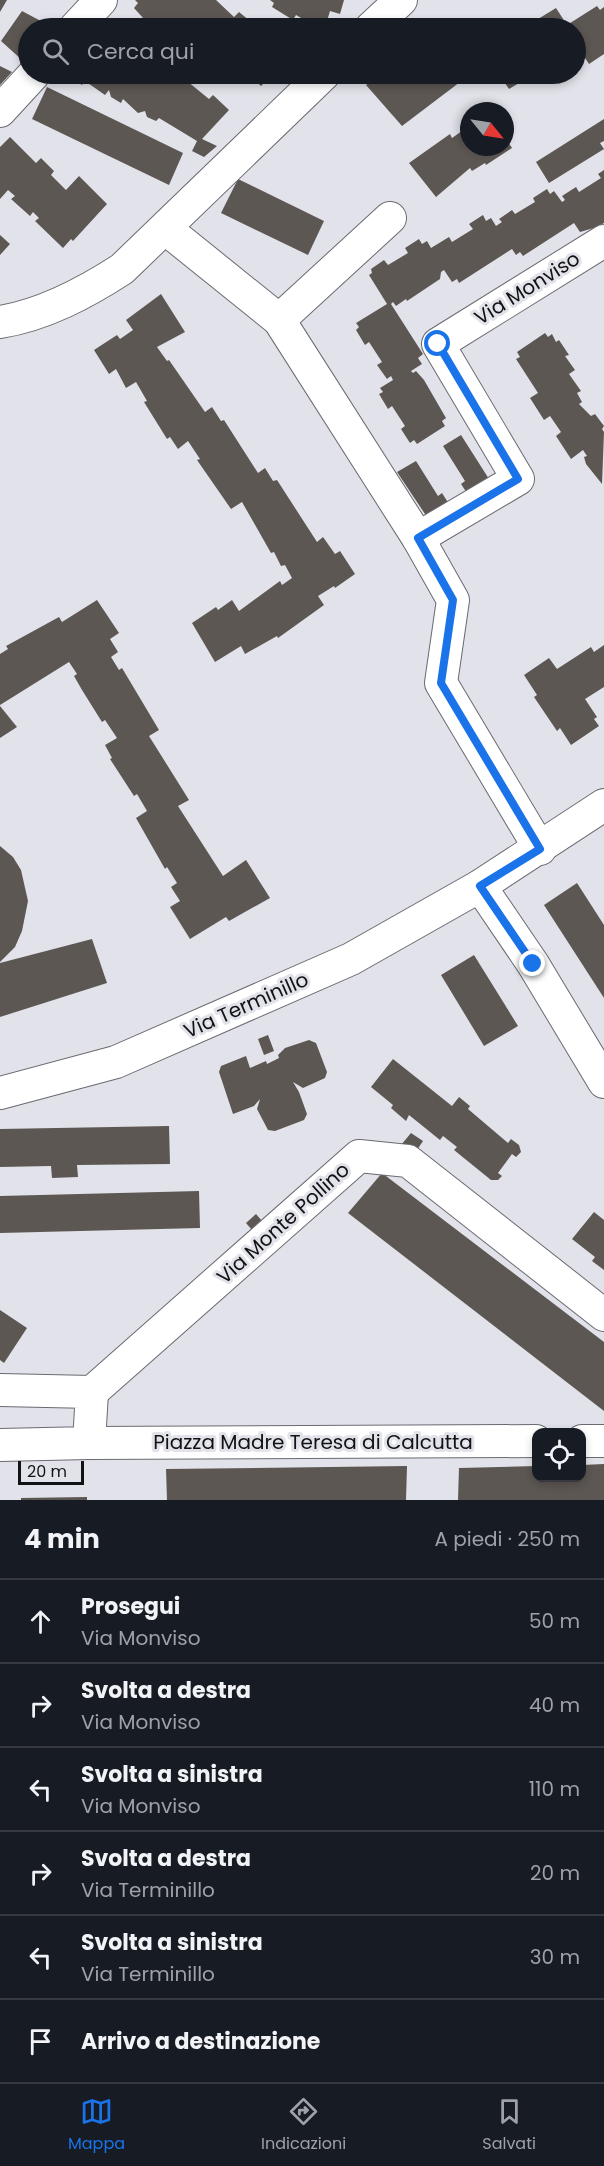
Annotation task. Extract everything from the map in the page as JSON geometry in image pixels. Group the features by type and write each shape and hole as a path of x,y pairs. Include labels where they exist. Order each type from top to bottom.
{"street":[{"path":"84,18 100,0"},
{"path":"382,18 401,0"},
{"path":"0,111 25,84"},
{"path":"0,322 19,319 85,292 122,269 166,229 178,213 313,84"},
{"path":"279,320 390,218"},
{"path":"166,229 279,320 418,538 453,600 441,683 540,849"},
{"name":"Via Monviso","path":"418,538 518,479 438,344 604,241"},
{"name":"Via Terminillo","path":"0,1093 117,1062 351,959 480,886 540,849 604,805"},
{"path":"480,886 533,964 604,1082"},
{"name":"Via Monte Pollino","path":"92,1392 359,1156 408,1161 604,1315"},
{"path":"0,1390 92,1392 89,1443"},
{"name":"Piazza Madre Teresa di Calcutta","path":"0,1445 532,1441"},
{"path":"586,1441 604,1441"}],"building":[{"path":"0,0 7,0 0,12"},
{"path":"135,0 216,0 234,17 239,12 246,18 143,18 134,8 138,3"},
{"path":"270,0 344,0 340,14 330,11 328,18 301,18 296,15 294,18 290,18 272,7 274,3"},
{"path":"597,6 600,10 604,7 604,54 589,64 586,59 586,18 578,18"},
{"path":"556,8 562,18 540,18"},
{"path":"22,11 35,18 18,18 18,56 1,41"},
{"path":"0,66 12,72 0,85"},
{"path":"89,84 191,84 209,99 213,95 229,110 202,139 217,146 204,157 192,151 197,141 159,118 156,121 147,117 145,111 138,113 123,99 121,103 111,97 109,90 105,95"},
{"path":"367,84 457,84 402,126"},
{"path":"506,84 517,84 509,89"},
{"path":"47,87 183,153 169,185 32,119"},
{"path":"604,119 604,141 600,143 604,149 549,183 536,162"},
{"path":"460,132 460,156 500,156 472,171 470,168 436,197 409,163 450,134 452,138"},
{"path":"10,137 36,163 41,158 54,171 51,175 66,190 79,176 107,204 73,241 71,239 63,248 35,221 39,218 33,212 30,216 11,199 15,196 8,190 0,199 0,147"},
{"path":"604,170 604,223 580,232 574,223 523,256 520,252 516,255 512,249 459,283 457,279 452,282 444,270 441,272 440,279 407,301 406,299 396,306 393,302 391,304 423,354 418,358 422,364 411,371 413,373 416,371 424,380 446,418 442,421 445,426 417,444 414,440 410,443 401,429 405,426 392,406 388,409 379,394 383,392 380,388 393,380 391,376 387,379 377,365 382,362 369,342 365,345 356,330 359,327 356,323 387,304 369,275 372,273 371,269 384,260 388,265 408,253 405,248 419,239 422,244 427,241 431,248 449,237 452,242 473,229 469,224 483,215 486,221 491,218 496,226 502,222 499,219 512,210 515,214 535,202 533,198 547,189 550,194 554,191 562,202 565,200 562,196 576,187 579,192 601,178 598,174"},
{"path":"238,179 324,221 308,255 221,213"},
{"path":"0,235 10,244 0,255"},
{"path":"161,294 185,332 157,347 167,361 169,360 205,412 212,407 221,421 224,420 258,473 265,468 273,481 277,480 317,542 323,537 335,554 340,551 355,574 335,588 334,586 318,596 324,605 278,638 277,636 245,654 241,646 215,662 192,623 216,607 218,610 232,600 239,611 280,581 282,585 292,578 285,565 281,566 274,552 271,553 242,502 231,509 197,460 200,459 188,441 178,449 170,437 167,439 144,402 147,401 136,382 126,388 116,369 109,374 94,350 117,335 120,339 133,330 126,320"},
{"path":"545,333 548,337 552,334 556,342 559,340 569,355 565,356 575,370 569,374 581,391 577,393 582,402 579,404 591,416 595,414 604,426 602,429 604,432 602,484 586,464 584,457 587,456 583,450 571,459 556,436 561,432 550,416 544,420 530,398 538,393 516,359 520,357 517,352"},
{"path":"461,435 489,479 467,493 461,484 465,481 443,446"},
{"path":"416,461 438,496 442,493 449,504 427,517 397,472"},
{"path":"97,600 119,633 110,639 118,652 111,657 119,670 122,668 159,730 149,736 189,800 178,806 223,876 246,860 270,898 229,921 226,917 190,939 170,907 180,901 171,887 177,883 167,867 165,869 136,818 147,811 137,794 134,796 110,759 112,758 105,745 117,738 105,720 102,722 74,676 77,674 69,662 0,705 0,654 8,649 6,646 59,617 62,622"},
{"path":"604,645 604,687 585,699 597,717 594,719 599,726 571,745 560,728 557,731 534,697 537,695 524,675 549,658 557,669 591,647 594,652"},
{"path":"0,706 17,727 0,738"},
{"path":"0,846 13,857 21,870 28,901 22,931 15,947 0,962"},
{"path":"577,883 604,925 604,998 544,905"},
{"path":"92,939 107,983 0,1017 0,963"},
{"path":"474,955 518,1026 484,1046 441,975"},
{"path":"268,1035 274,1051 264,1055 258,1039"},
{"path":"309,1040 316,1043 327,1072 325,1078 303,1088 293,1082 307,1114 304,1120 275,1131 268,1130 257,1109 260,1099 254,1106 233,1114 219,1072 221,1066 246,1056 250,1068 266,1061 267,1064 279,1058 278,1055 285,1048"},
{"path":"393,1059 452,1106 459,1097 470,1106 468,1109 508,1143 511,1139 519,1145 521,1152 516,1157 512,1154 498,1173 502,1176 498,1180 491,1180 454,1150 457,1147 443,1136 440,1140 409,1115 406,1121 391,1108 393,1105 371,1087"},
{"path":"169,1126 170,1164 77,1165 78,1177 52,1178 51,1166 0,1167 0,1129"},
{"path":"411,1133 423,1141 417,1150 401,1145"},
{"path":"382,1173 604,1342 604,1411 348,1213"},
{"path":"199,1191 200,1228 0,1233 0,1196"},
{"path":"594,1212 604,1220 604,1270 592,1261 595,1257 572,1239"},
{"path":"256,1214 262,1221 252,1230 246,1223"},
{"path":"0,1310 27,1328 4,1363 0,1360"},
{"path":"604,1464 604,1500 458,1500 459,1468 532,1466 532,1482 586,1482 586,1465"},
{"path":"407,1466 406,1500 167,1500 166,1469"},
{"path":"87,1497 87,1500 21,1500 21,1498"}],"route":[{"path":"438,344 518,479 418,538 453,600 441,683 540,849 480,886 533,964"}]}
